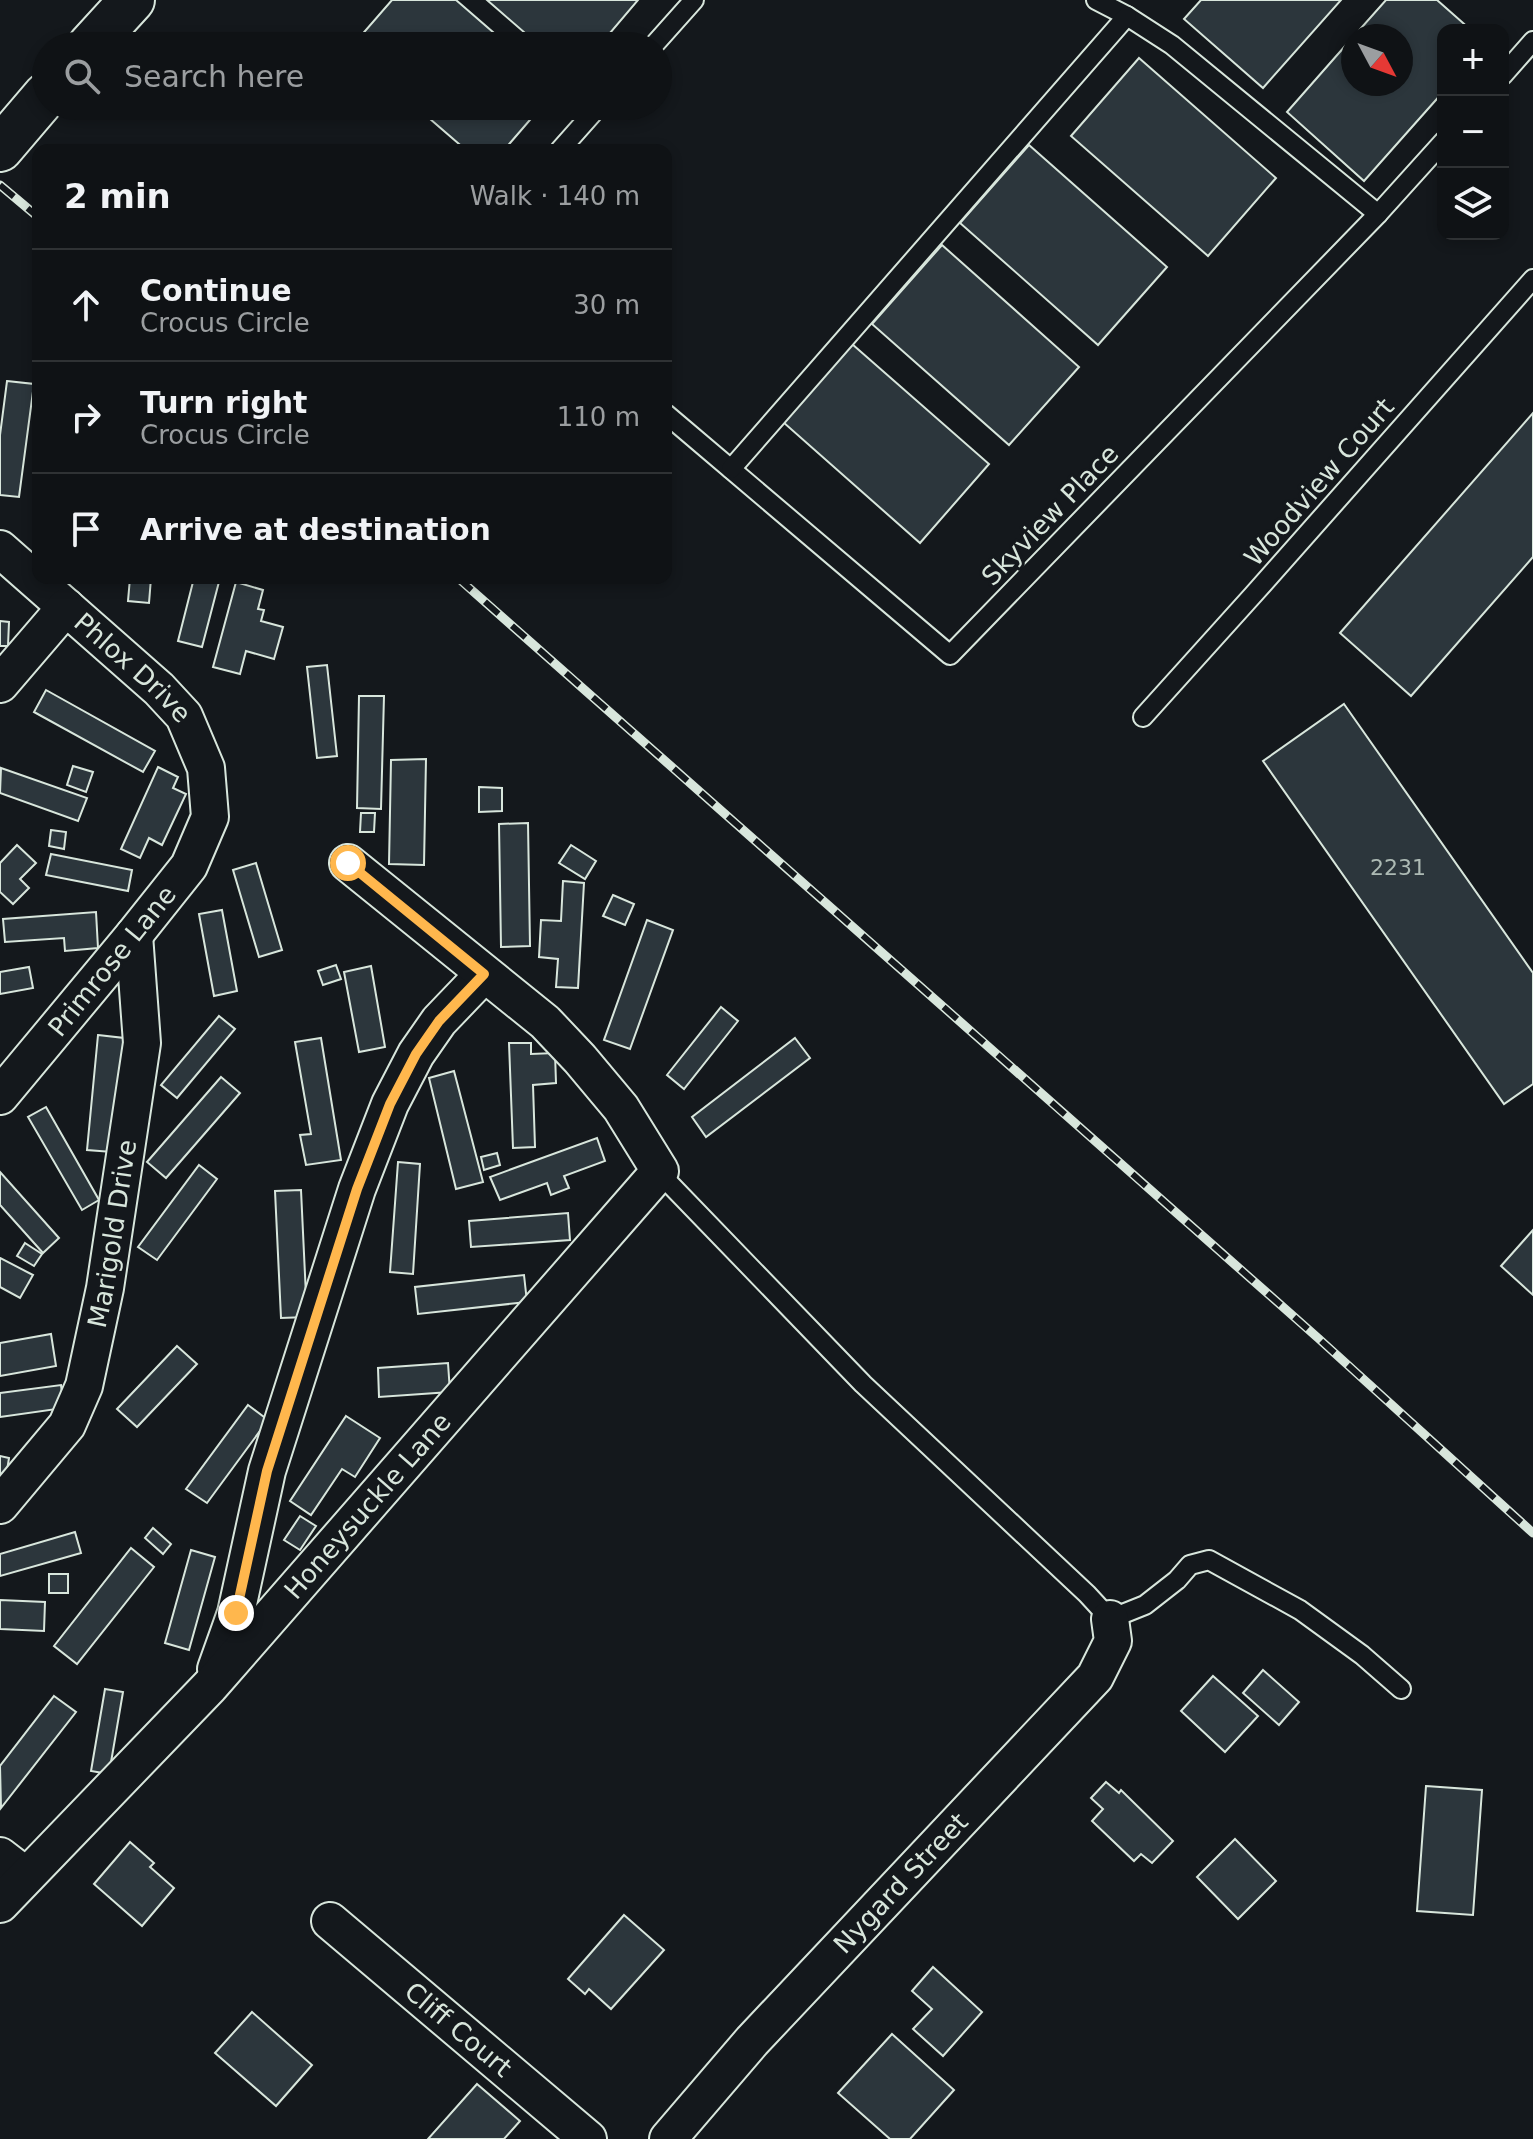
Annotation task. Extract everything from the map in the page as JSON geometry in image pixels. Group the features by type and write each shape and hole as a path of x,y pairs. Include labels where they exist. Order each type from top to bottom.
{"street":[{"path":"103,32 132,0"},
{"path":"0,149 32,111"},
{"name":"Phlox Drive","path":"0,549 32,577"},
{"name":"Phlox Drive","path":"40,584 159,689 184,716 206,768 210,817"},
{"path":"0,684 66,607"},
{"name":"Primrose Lane","path":"0,1096 189,866 210,817"},
{"path":"348,863 545,1022 621,1108 660,1171"},
{"name":"Marigold Drive","path":"0,1505 67,1425 84,1386 105,1288 142,1043 134,935"},
{"path":"210,1686 236,1613 267,1471 363,1175 390,1104 416,1054 439,1021 484,974"},
{"name":"Honeysuckle Lane","path":"0,1904 13,1866 210,1686 660,1171"},
{"name":"Nygard Street","path":"668,2139 752,2041 1095,1677 1113,1641 1110,1619"},
{"name":"Cliff Court","path":"330,1921 588,2139"}],"lane":[{"path":"665,32 694,0"},
{"path":"1096,0 1172,45 1378,214"},
{"path":"731,469 1127,16"},
{"path":"1509,68 1533,41"},
{"path":"565,144 587,120"},
{"name":"Skyview Place","path":"672,419 950,655 1378,214 1437,149"},
{"name":"Woodview Court","path":"1143,717 1533,279"},
{"path":"660,1171 863,1384 1110,1619 1145,1605 1177,1580 1190,1565 1209,1560 1300,1610 1362,1655 1401,1689"}],"building":[{"path":"392,0 456,0 493,32 364,32"},
{"path":"487,0 638,0 611,32 524,32"},
{"path":"1201,0 1341,0 1263,88 1184,19"},
{"path":"1386,0 1437,0 1464,24 1437,24 1437,99 1364,181 1287,112 1341,51 1341,96 1413,96 1413,24 1365,24"},
{"path":"1139,58 1276,178 1208,256 1071,136"},
{"path":"431,120 530,120 509,144 459,144"},
{"path":"1029,145 1167,267 1098,345 960,223"},
{"path":"942,245 1079,367 1009,445 872,324"},
{"path":"852,344 989,464 920,543 783,422"},
{"path":"7,381 32,384 19,497 0,495 0,435"},
{"path":"1533,413 1533,557 1411,696 1340,633"},
{"path":"129,584 151,584 149,603 128,601"},
{"path":"192,584 218,584 202,647 178,641"},
{"path":"235,584 263,590 258,609 264,610 261,621 283,627 274,659 246,651 240,674 213,667"},
{"path":"0,621 9,622 8,646 0,646"},
{"path":"327,665 337,756 317,758 307,667"},
{"path":"46,690 155,751 143,772 34,712"},
{"path":"359,696 384,696 381,809 357,808"},
{"path":"1344,704 1533,973 1533,1084 1504,1104 1263,761"},
{"path":"426,759 424,865 389,864 391,760"},
{"path":"73,766 93,772 86,792 67,785"},
{"path":"158,767 178,777 173,788 186,794 162,845 149,838 140,858 121,849"},
{"path":"1,768 87,798 78,821 0,793"},
{"path":"479,787 502,788 502,811 479,812"},
{"path":"361,813 375,813 374,832 360,832"},
{"path":"528,823 530,946 501,947 499,824"},
{"path":"51,830 66,832 64,849 49,846"},
{"path":"17,845 36,863 20,879 29,888 13,904 0,892 0,863"},
{"path":"571,845 596,861 585,879 559,863"},
{"path":"51,854 132,870 128,891 46,875"},
{"path":"256,863 282,950 259,957 233,870"},
{"path":"563,881 584,883 578,988 556,987 558,959 539,957 541,920 561,921"},
{"path":"613,895 634,904 625,925 603,916"},
{"path":"222,910 237,991 214,996 199,914"},
{"path":"96,912 98,948 65,951 64,938 5,942 3,919"},
{"path":"647,920 673,930 630,1049 604,1040"},
{"path":"336,965 341,979 323,985 318,971"},
{"path":"371,966 385,1047 359,1052 344,972"},
{"path":"29,967 33,988 0,994 0,972"},
{"path":"721,1007 738,1021 684,1089 667,1075"},
{"path":"219,1016 235,1029 177,1098 161,1085"},
{"path":"98,1035 124,1038 112,1152 87,1150"},
{"path":"321,1038 341,1160 306,1165 300,1135 311,1134 295,1042"},
{"path":"795,1038 810,1058 706,1137 692,1117"},
{"path":"509,1043 531,1043 531,1054 555,1053 556,1083 533,1085 535,1147 513,1148"},
{"path":"454,1071 483,1182 456,1189 429,1078"},
{"path":"221,1077 240,1093 166,1178 147,1162"},
{"path":"46,1107 99,1200 82,1210 28,1117"},
{"path":"597,1138 605,1161 564,1176 569,1188 551,1195 547,1183 500,1200 490,1177"},
{"path":"497,1153 500,1165 484,1170 481,1157"},
{"path":"398,1162 420,1164 413,1274 390,1272"},
{"path":"199,1165 217,1179 157,1260 138,1247"},
{"path":"0,1172 59,1238 43,1253 0,1205"},
{"path":"301,1190 307,1317 281,1318 275,1191"},
{"path":"568,1213 570,1240 471,1247 469,1221"},
{"path":"1533,1230 1533,1295 1501,1266"},
{"path":"25,1243 42,1254 34,1266 17,1256"},
{"path":"0,1258 33,1275 20,1298 0,1287"},
{"path":"524,1275 527,1302 418,1314 415,1287"},
{"path":"51,1334 56,1366 0,1376 0,1343"},
{"path":"177,1346 197,1364 137,1427 117,1409"},
{"path":"448,1363 450,1392 379,1397 378,1368"},
{"path":"61,1385 64,1408 0,1417 0,1393"},
{"path":"248,1405 268,1420 207,1503 186,1489"},
{"path":"346,1416 380,1438 355,1477 342,1469 311,1515 290,1501"},
{"path":"0,1456 9,1458 6,1477 0,1476"},
{"path":"300,1516 316,1526 300,1550 284,1540"},
{"path":"153,1528 171,1544 163,1554 145,1538"},
{"path":"75,1532 81,1553 0,1576 0,1554"},
{"path":"131,1548 154,1567 77,1664 54,1646"},
{"path":"191,1550 215,1557 189,1650 165,1643"},
{"path":"49,1574 68,1574 68,1593 49,1593"},
{"path":"0,1600 45,1602 44,1631 0,1629"},
{"path":"1263,1670 1299,1702 1279,1725 1243,1693"},
{"path":"1213,1676 1258,1716 1225,1752 1181,1711"},
{"path":"105,1689 123,1692 109,1774 91,1771"},
{"path":"54,1696 76,1712 1,1808 0,1766"},
{"path":"1106,1782 1119,1793 1121,1790 1173,1841 1152,1863 1141,1854 1134,1861 1092,1821 1103,1809 1091,1798"},
{"path":"1426,1786 1482,1790 1473,1915 1417,1911"},
{"path":"1235,1839 1276,1881 1238,1919 1197,1877"},
{"path":"130,1842 154,1863 150,1867 174,1888 142,1926 94,1884"},
{"path":"624,1915 664,1950 611,2009 589,1989 585,1994 568,1979"},
{"path":"933,1967 982,2012 943,2056 913,2029 932,2009 912,1991"},
{"path":"252,2012 312,2065 276,2106 215,2053"},
{"path":"892,2034 954,2090 910,2139 890,2139 838,2093"},
{"path":"477,2084 520,2121 504,2139 428,2139"}],"railway":[{"path":"0,185 32,212"},
{"path":"465,584 1318,1338 1533,1533"}],"route":[{"path":"236,1613 267,1471 357,1189 390,1104 416,1054 439,1021 484,974 348,863"}]}
